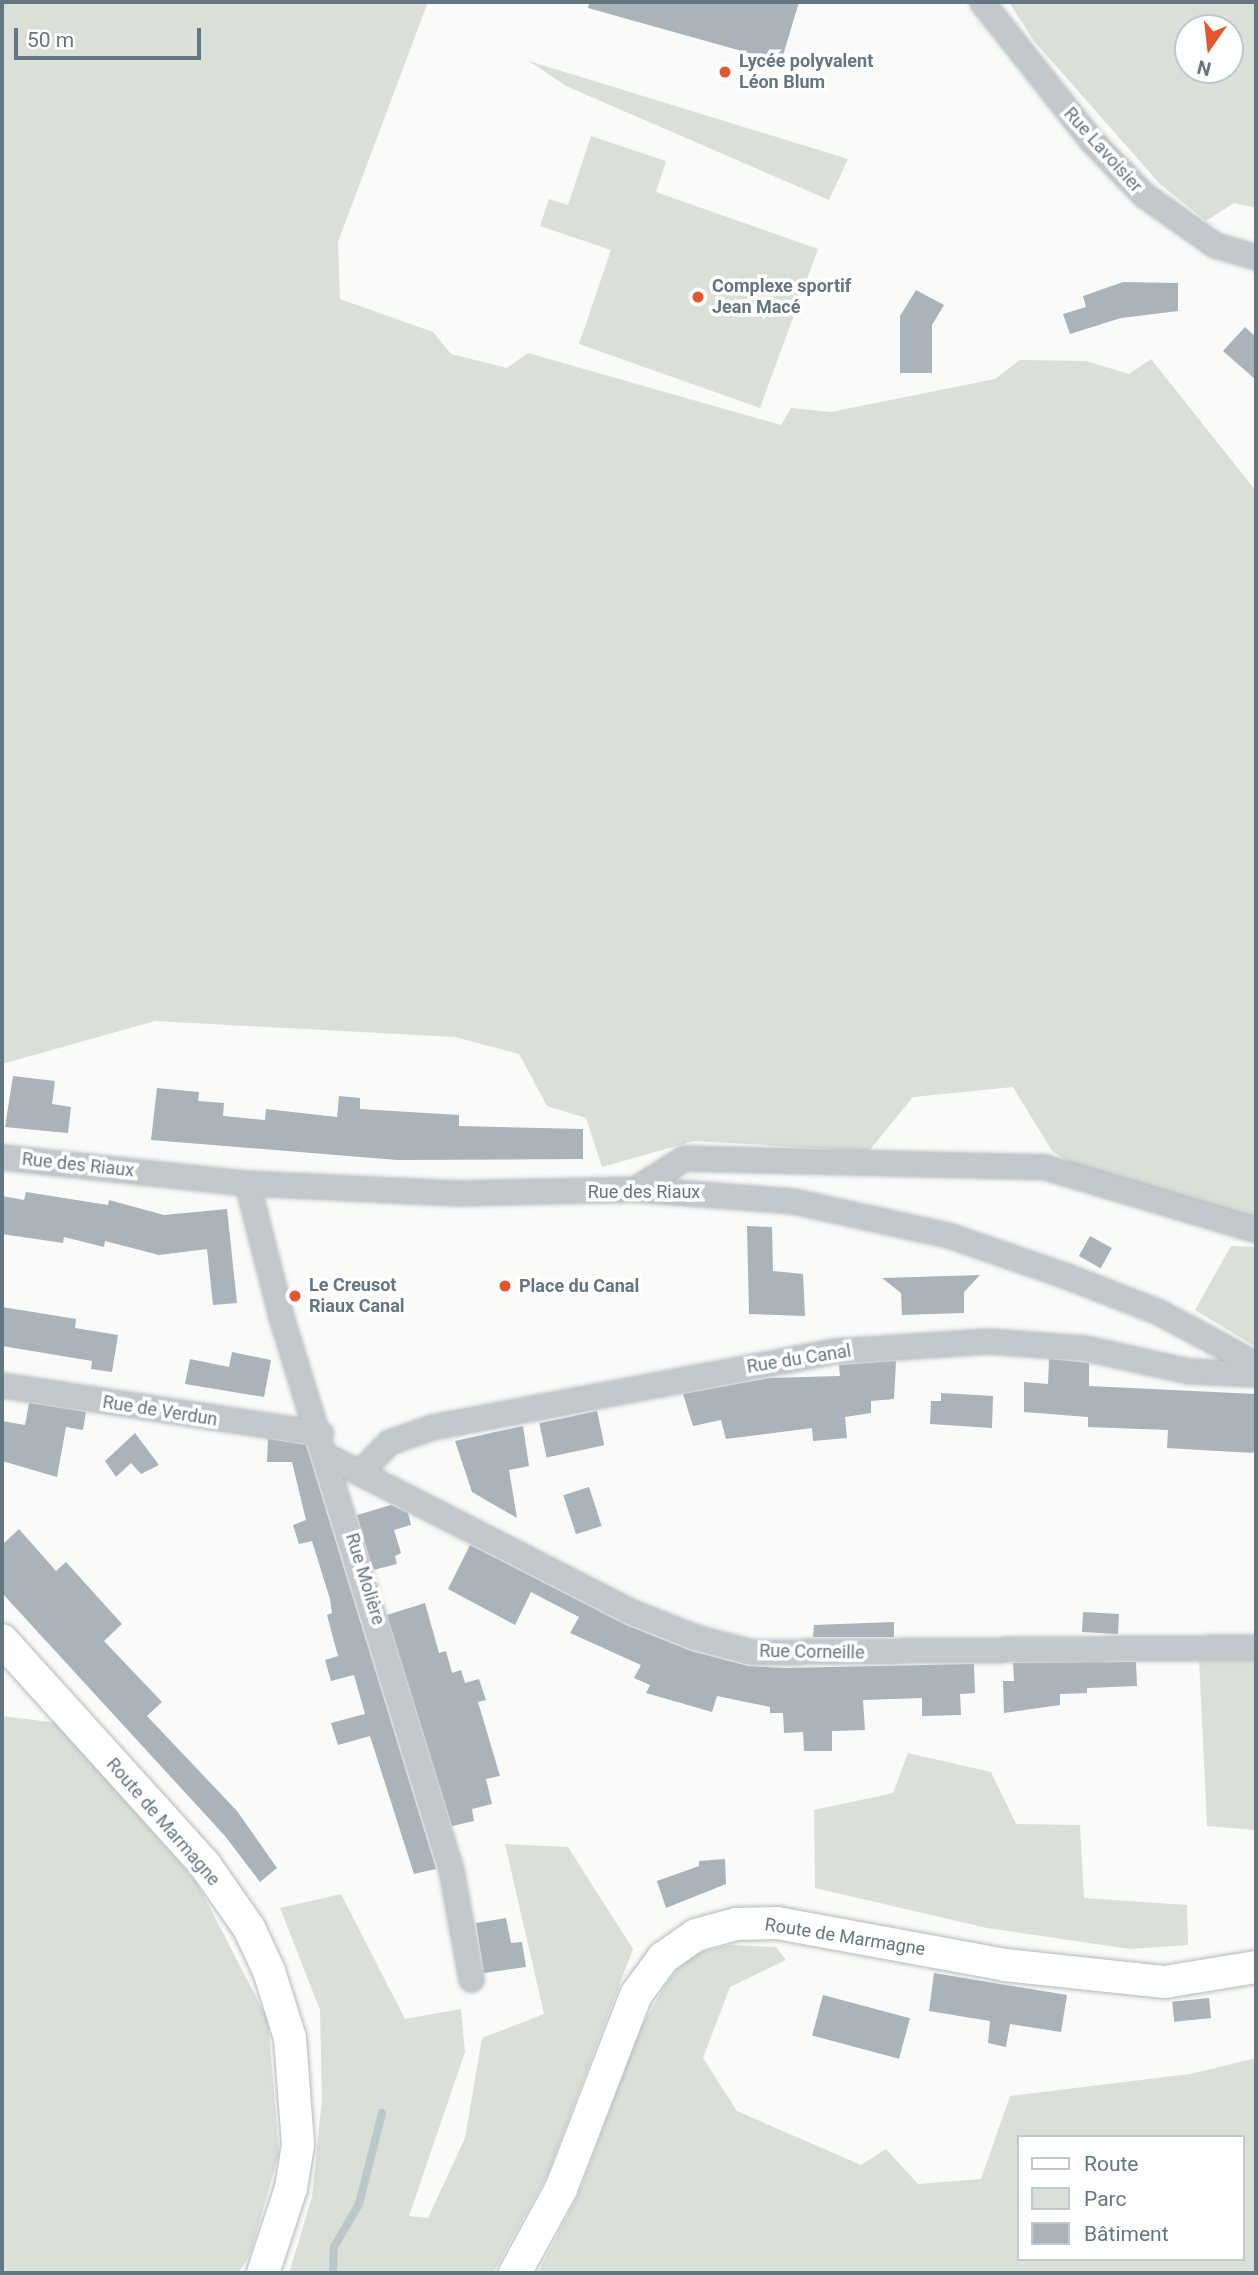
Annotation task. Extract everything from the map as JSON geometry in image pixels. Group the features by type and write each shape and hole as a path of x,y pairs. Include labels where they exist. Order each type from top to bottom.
{"street":[{"name":"Rue Lavoisier","path":"982,2 1091,140 1144,194 1214,245 1256,257"},
{"name":"Rue des Riaux","path":"2,1157 247,1183 458,1193 635,1189 793,1201 948,1235 1157,1311 1256,1364"},
{"path":"635,1189 684,1158 1045,1167 1256,1230"},
{"name":"Rue Molière","path":"247,1183 282,1320 320,1433 451,1870 471,1979"},
{"name":"Rue du Canal","path":"360,1472 389,1442 432,1427 836,1351 988,1341 1086,1348 1189,1370 1256,1374"},
{"name":"Rue de Verdun","path":"2,1385 320,1433"},
{"name":"Rue Corneille","path":"327,1456 632,1612 695,1637 752,1651 1256,1647"},
{"name":"Route de Marmagne","path":"2,1640 205,1865 249,1928 269,1971 290,2038 298,2145 291,2188 263,2273"},
{"name":"Route de Marmagne","path":"515,2273 561,2189 636,1995 663,1958 696,1936 736,1924 776,1923 1005,1965 1152,1981 1223,1976 1256,1966"}],"green space":[{"path":"2,2 428,2 338,242 340,299 433,332 451,354 507,368 528,353 781,425 791,408 831,412 995,379 1020,360 1086,361 1129,374 1151,359 1256,491 1256,1224 1091,1176 1052,1151 1013,1087 913,1097 869,1151 694,1141 602,1167 586,1118 547,1106 519,1054 455,1037 155,1021 2,1064"},
{"path":"1009,2 1256,2 1256,208 1234,203 1206,221 1160,184 1034,41"},
{"path":"529,61 848,159 829,200 566,86"},
{"name":"Complexe sportif Jean Macé","path":"591,136 666,161 656,192 818,249 760,408 579,344 611,250 540,226 549,199 568,205"},
{"path":"1231,1246 1256,1247 1256,1347 1195,1310"},
{"path":"1199,1657 1256,1657 1256,1830 1207,1826"},
{"path":"2,1716 58,1723 196,1881 268,2020 279,2153 251,2252 239,2273 2,2273"},
{"path":"908,1753 991,1772 1016,1824 1080,1825 1084,1898 1187,1905 1188,1945 1130,1949 987,1928 815,1888 814,1810 893,1793"},
{"path":"505,1844 568,1847 633,1949 547,2176 493,2273 289,2273 312,2197 322,2099 320,2010 280,1908 341,1894 405,2019 461,2009 465,2052 409,2216 428,2218 465,2138 482,2038 544,2014"},
{"path":"729,1945 776,1947 786,1960 730,1987 703,2058 737,2111 861,2165 886,2149 918,2184 981,2179 1010,2096 1190,2074 1256,2058 1256,2273 538,2273 579,2193 639,2031 667,1982 690,1955"}],"building":[{"path":"589,2 799,2 781,62 588,8"},
{"path":"1123,282 1178,283 1178,311 1121,318 1070,334 1063,314 1086,307 1083,296"},
{"path":"916,290 944,305 932,325 932,373 900,373 900,316"},
{"path":"1245,327 1256,337 1256,380 1223,351"},
{"path":"13,1076 55,1081 52,1104 71,1107 68,1133 5,1127"},
{"path":"157,1088 199,1092 198,1101 224,1103 223,1116 265,1120 266,1109 337,1117 339,1096 360,1098 360,1109 459,1115 459,1126 583,1129 583,1159 397,1160 151,1140"},
{"path":"26,1192 108,1205 109,1200 164,1215 227,1209 237,1303 213,1305 207,1249 159,1255 105,1241 104,1247 64,1237 63,1243 2,1234 2,1196 24,1200"},
{"path":"747,1226 772,1227 773,1271 803,1274 805,1316 749,1314"},
{"path":"1090,1236 1112,1248 1101,1268 1079,1256"},
{"path":"980,1275 964,1292 964,1313 902,1315 901,1293 882,1278"},
{"path":"2,1307 76,1319 75,1328 118,1335 112,1372 91,1369 92,1361 2,1346"},
{"path":"232,1352 271,1360 264,1397 185,1384 190,1359 229,1367"},
{"path":"1049,1359 1089,1363 1089,1386 1256,1394 1256,1446 1253,1453 1167,1448 1168,1430 1088,1427 1088,1417 1024,1412 1024,1382 1048,1384"},
{"path":"896,1361 894,1399 871,1401 871,1413 845,1417 847,1438 813,1441 812,1428 726,1439 721,1420 693,1426 683,1394 770,1378 840,1376 839,1365"},
{"path":"941,1393 993,1396 992,1428 930,1424 931,1401 941,1401"},
{"path":"29,1403 86,1412 83,1430 66,1427 57,1477 2,1461 2,1421 25,1425"},
{"path":"597,1411 604,1445 547,1458 539,1423"},
{"path":"523,1426 529,1466 509,1470 517,1518 472,1492 455,1441"},
{"path":"135,1433 159,1465 141,1474 131,1463 116,1477 105,1461"},
{"path":"268,1439 306,1445 436,1869 414,1874 370,1736 338,1745 331,1723 365,1714 354,1675 331,1681 325,1660 338,1656 327,1615 332,1613 330,1599 312,1541 299,1544 293,1525 306,1520 292,1462 267,1462"},
{"path":"589,1487 602,1526 576,1534 563,1495"},
{"path":"391,1505 408,1513 411,1525 394,1530 401,1553 395,1556 397,1564 373,1570 357,1515"},
{"path":"19,1529 56,1571 66,1562 122,1624 104,1641 162,1702 147,1716 237,1811 277,1868 260,1882 225,1836 2,1593 2,1545"},
{"path":"470,1545 626,1625 691,1651 748,1666 784,1668 974,1664 975,1693 960,1694 961,1715 922,1716 922,1698 863,1700 865,1730 832,1731 832,1751 804,1751 803,1732 784,1733 783,1713 770,1713 770,1707 717,1696 712,1712 646,1693 650,1685 634,1678 641,1665 570,1633 579,1617 531,1592 515,1625 448,1589"},
{"path":"425,1603 439,1653 446,1651 452,1673 461,1670 465,1683 479,1679 486,1700 478,1702 500,1776 486,1779 492,1804 472,1809 474,1821 452,1826 387,1615"},
{"path":"1083,1612 1119,1614 1118,1634 1082,1632"},
{"path":"894,1622 894,1637 813,1637 814,1625"},
{"path":"1136,1662 1137,1686 1087,1688 1087,1693 1060,1694 1060,1705 1004,1713 1003,1681 1014,1681 1013,1663"},
{"path":"725,1859 726,1884 666,1908 657,1881 699,1866 699,1861"},
{"path":"506,1918 511,1943 522,1942 526,1967 484,1973 476,1923"},
{"path":"934,1973 1067,1995 1061,2032 1010,2024 1006,2047 988,2043 990,2021 929,2011"},
{"path":"823,1995 910,2018 899,2059 812,2036"},
{"path":"1209,1998 1211,2018 1174,2022 1172,2002"}],"waterway":[{"path":"333,2273 334,2247 359,2204 382,2113"}],"place":[{"name":"Lycée polyvalent Léon Blum","path":"725,72"},
{"name":"Complexe sportif Jean Macé","path":"698,297"},
{"name":"Place du Canal","path":"505,1286"},
{"name":"Le Creusot Riaux Canal","path":"295,1296"}]}
